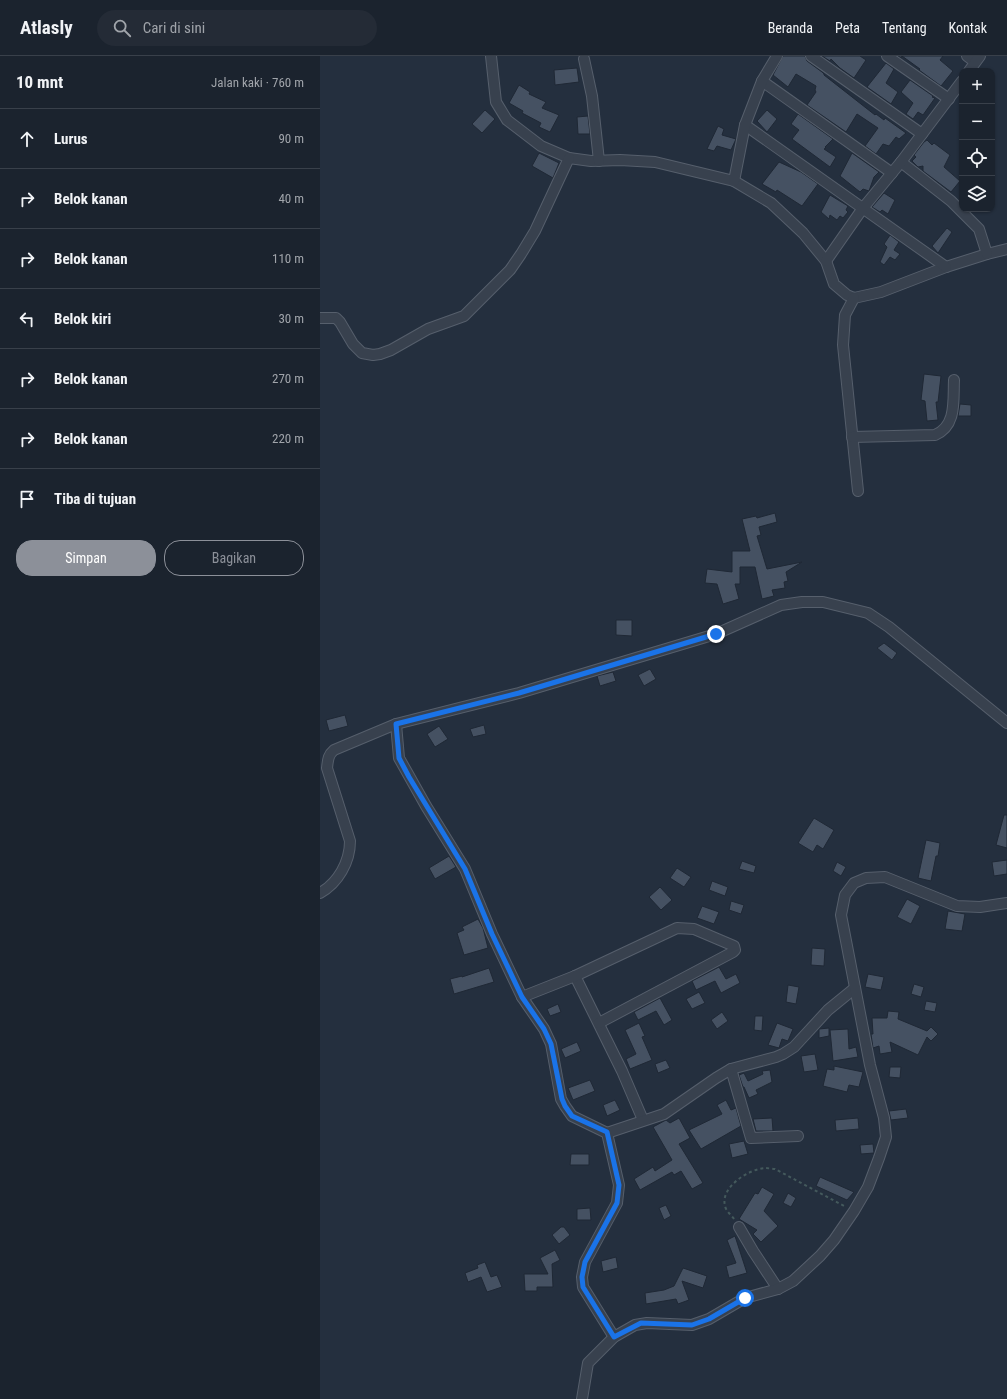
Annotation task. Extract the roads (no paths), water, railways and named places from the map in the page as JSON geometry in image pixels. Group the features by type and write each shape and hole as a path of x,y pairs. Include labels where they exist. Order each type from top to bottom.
{"street":[{"path":"491,56 496,102 507,120 541,146 569,158 599,161 620,160 655,162 734,181 771,203 803,233 826,261 834,284 847,295 854,298 881,292 946,267 1007,249"},
{"path":"734,181 745,125 762,81 777,56"},
{"path":"811,56 922,134"},
{"path":"888,56 949,98"},
{"path":"970,68 974,58"},
{"path":"584,59 592,96 599,161"},
{"path":"762,81 892,173"},
{"path":"826,261 863,208 901,162 959,85"},
{"path":"745,125 946,267"},
{"path":"320,318 336,318 353,344 362,353 373,355 391,350 428,329 464,316 510,270 535,231 569,158"},
{"path":"901,162 951,201 979,229 987,254"},
{"path":"854,298 845,315 843,345 858,491"},
{"path":"852,437 935,435 942,432 946,428 952,414 954,380"},
{"path":"320,893 329,888 340,876 350,849 350,841 327,768 330,753 334,750 396,724 519,693 707,637 774,607 802,602 823,602 868,613 889,627 1007,723"},
{"path":"396,724 399,758 465,869 492,934 522,997 544,1029 551,1044 562,1099 572,1116 607,1132 664,1114 731,1068 776,1057 794,1047 828,1010 855,988"},
{"path":"582,1399 588,1363 614,1337 641,1323 692,1325 709,1319 745,1298 778,1289 793,1281 820,1256 834,1240 868,1187 880,1158 886,1137 884,1118 870,1066 841,915 845,895 854,883 866,878 885,877 957,906 980,907 1007,902"},
{"path":"522,997 575,976 677,928 694,929 734,946 735,950 733,952 599,1023"},
{"path":"575,976 622,1071 643,1120"},
{"path":"731,1068 752,1138 798,1136"},
{"path":"607,1132 619,1185 617,1203 585,1262 582,1277 583,1287 614,1337"},
{"path":"740,1227 752,1251 778,1289"}]}
